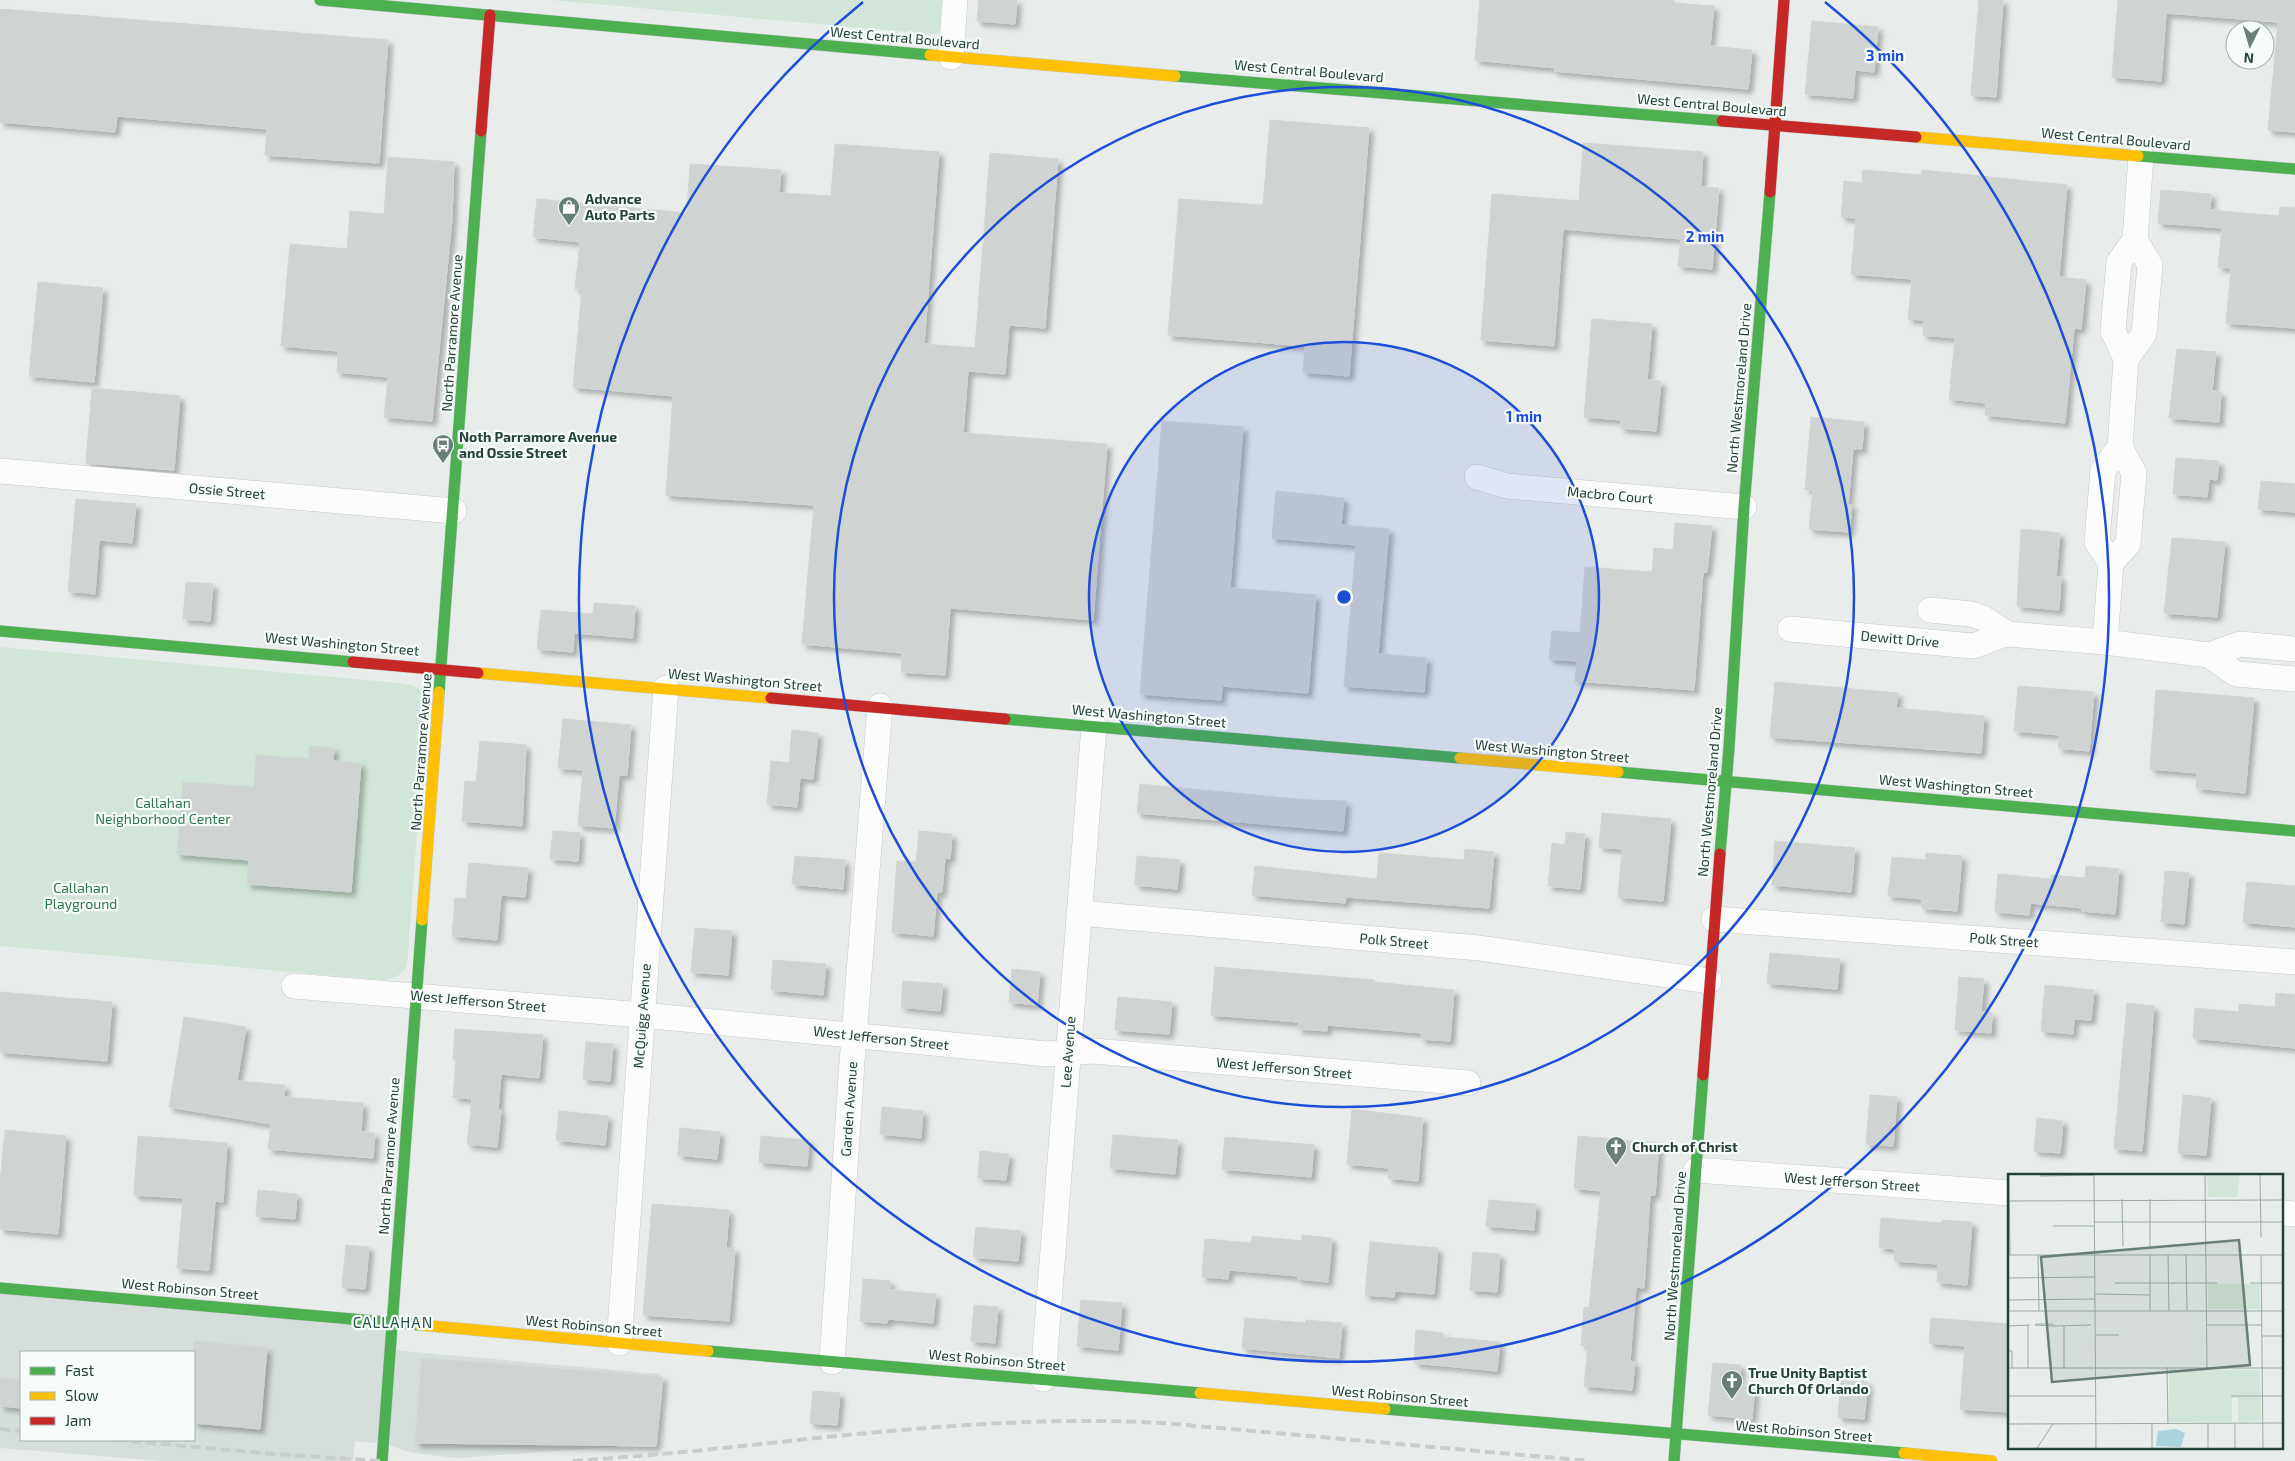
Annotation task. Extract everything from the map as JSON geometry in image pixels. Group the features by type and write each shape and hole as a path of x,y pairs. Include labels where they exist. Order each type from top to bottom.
{"street":[{"name":"West Central Boulevard","path":"320,0 951,57 2295,169"},
{"path":"951,57 955,0"},
{"name":"North Westmoreland Drive","path":"1674,1461 1709,981 1727,782 1744,507 1784,0"},
{"name":"North Parramore Avenue","path":"382,1461 490,15"},
{"path":"2105,642 2111,564 2097,542 2103,470 2120,448 2126,359 2113,331 2119,262 2135,240 2142,156"},
{"name":"Ossie Street","path":"0,471 454,511"},
{"name":"Macbro Court","path":"1477,478 1507,486 1744,507"},
{"name":"Dewitt Drive","path":"1930,610 1971,614 1983,618 2008,634"},
{"name":"Dewitt Drive","path":"1790,629 1972,646 1984,644 1999,636 2008,634 2105,642 2209,655 2240,644 2295,649"},
{"name":"West Washington Street","path":"0,630 1727,782 1949,799 2295,831"},
{"name":"Dewitt Drive","path":"2209,655 2236,674 2295,679"},
{"name":"McQuigg Avenue","path":"619,1344 666,688"},
{"name":"Garden Avenue","path":"832,1362 854,1035 880,706"},
{"name":"Lee Avenue","path":"1044,1379 1078,914 1094,726"},
{"name":"Polk Street","path":"1078,914 1479,948 1709,981"},
{"name":"Polk Street","path":"1714,919 2295,962"},
{"name":"West Jefferson Street","path":"294,986 642,1015 1047,1054 1104,1052 1468,1083"},
{"name":"West Jefferson Street","path":"1696,1170 2008,1193"},
{"path":"2282,1213 2295,1214"},
{"name":"West Robinson Street","path":"0,1288 619,1344 1992,1461"}],"shaded area":[{"path":"0,1289 392,1328 392,1350 660,1374 654,1444 458,1458 413,1453 384,1444 355,1441 353,1461 162,1461 0,1448"}],"green space":[{"path":"552,0 945,0 942,29 938,34 927,34"},
{"name":"Callahan Neighborhood Center","path":"0,647 389,682 407,684 421,691 427,702 407,966 399,975 382,980 0,946"}],"building":[{"path":"979,0 1017,0 1015,24 977,21"},
{"path":"1480,0 1673,0 1673,3 1714,6 1710,46 1752,50 1748,89 1554,71 1555,68 1475,60"},
{"path":"1979,0 2003,0 1996,97 1971,95"},
{"path":"2118,0 2295,0 2295,132 2268,130 2275,70 2278,22 2275,20 2166,13 2161,81 2112,77"},
{"path":"0,9 388,40 379,163 265,155 267,129 117,116 115,132 0,122"},
{"path":"1812,21 1878,27 1874,72 1855,70 1853,98 1805,94"},
{"path":"1270,120 1369,128 1349,376 1303,372 1305,346 1168,335 1179,199 1263,205"},
{"path":"1583,143 1703,152 1701,187 1719,188 1712,269 1678,266 1681,239 1563,229 1554,346 1481,340 1492,194 1579,201"},
{"path":"835,144 939,152 924,344 975,348 990,153 1058,159 1045,328 1009,325 1005,374 968,371 963,433 1107,444 1093,620 950,608 945,675 901,672 902,653 802,644 814,505 666,495 673,396 573,387 582,289 575,289 580,242 533,237 537,199 687,213 690,164 781,170 779,193 831,196"},
{"path":"388,157 454,162 452,219 432,421 384,417 388,377 337,372 338,351 281,346 290,244 347,249 350,211 384,214"},
{"path":"1863,170 1921,175 1922,170 2067,185 2059,277 2086,280 2081,329 2074,328 2065,423 1985,415 1986,403 1949,399 1955,338 1923,335 1924,320 1908,319 1912,279 1851,274 1856,218 1841,217 1844,181 1862,183"},
{"path":"2161,190 2211,194 2210,210 2279,216 2280,207 2295,208 2295,328 2226,323 2231,268 2218,267 2222,228 2158,223"},
{"path":"38,282 103,288 94,382 29,376"},
{"path":"1592,319 1652,324 1647,380 1661,381 1656,431 1620,428 1621,420 1584,417"},
{"path":"2177,349 2216,352 2212,391 2221,392 2219,422 2169,418"},
{"path":"92,388 180,396 174,470 86,463"},
{"path":"1811,417 1864,422 1862,449 1853,449 1848,505 1852,505 1849,532 1809,529 1813,490 1805,489"},
{"path":"1162,421 1243,427 1230,588 1316,595 1308,693 1222,686 1221,700 1140,694"},
{"path":"2176,458 2219,461 2217,480 2209,479 2207,497 2173,494"},
{"path":"2261,481 2295,484 2295,512 2258,509"},
{"path":"1276,491 1344,498 1341,525 1389,529 1378,654 1427,658 1424,692 1344,686 1356,545 1272,538"},
{"path":"76,499 136,504 132,543 99,540 95,594 68,591"},
{"path":"1675,523 1712,526 1707,572 1703,572 1694,690 1575,681 1577,661 1549,659 1552,631 1580,633 1585,567 1652,572 1654,548 1673,550"},
{"path":"2021,529 2060,533 2056,577 2061,577 2059,610 2017,606"},
{"path":"2172,538 2225,542 2217,617 2164,613"},
{"path":"186,582 213,584 210,621 183,619"},
{"path":"594,603 635,606 633,638 574,633 573,652 537,649 541,610 593,614"},
{"path":"1775,682 1898,693 1896,708 1984,716 1981,753 1770,737"},
{"path":"2018,686 2094,692 2089,751 2058,748 2060,735 2014,731"},
{"path":"2156,690 2254,698 2245,793 2196,788 2197,773 2150,769"},
{"path":"563,719 631,725 627,775 619,775 614,828 578,825 583,770 558,768"},
{"path":"792,730 818,733 813,779 800,778 797,807 767,804 771,761 789,763"},
{"path":"480,741 526,745 522,826 462,821 465,781 476,782"},
{"name":"Callahan Neighborhood Center","path":"310,746 334,748 333,761 361,763 351,892 247,884 249,860 177,854 183,782 254,787 256,755 309,759"},
{"path":"1140,784 1307,800 1346,801 1343,831 1137,813"},
{"path":"1602,813 1671,819 1663,901 1618,897 1622,849 1599,847"},
{"path":"553,831 580,833 578,861 550,859"},
{"path":"919,831 952,834 950,859 945,858 942,892 937,892 933,936 892,932 897,861 916,862"},
{"path":"1566,832 1585,834 1580,889 1548,886 1552,843 1565,845"},
{"path":"1775,841 1855,848 1851,892 1772,885"},
{"path":"1465,849 1494,852 1489,908 1346,897 1345,903 1252,895 1255,866 1377,879 1379,853 1464,860"},
{"path":"1926,853 1962,856 1957,911 1922,908 1922,899 1888,896 1892,857 1926,860"},
{"path":"795,856 845,860 843,889 792,884"},
{"path":"1137,856 1180,860 1177,889 1135,885"},
{"path":"469,863 528,868 525,897 501,895 497,940 452,936 455,898 466,899"},
{"path":"2086,866 2119,869 2115,914 2082,911 2082,908 2030,903 2029,915 1995,912 1998,874 2051,879 2051,875 2085,878"},
{"path":"2165,871 2189,873 2184,924 2161,922"},
{"path":"2247,882 2295,886 2295,927 2243,922"},
{"path":"695,928 732,931 728,975 691,972"},
{"path":"1770,953 1840,959 1837,989 1767,983"},
{"path":"773,960 826,964 823,995 771,990"},
{"path":"1215,967 1374,980 1374,982 1454,990 1450,1041 1421,1039 1422,1033 1327,1025 1327,1031 1298,1029 1299,1022 1211,1015"},
{"path":"1012,969 1040,972 1037,1005 1009,1002"},
{"path":"1959,977 1984,979 1981,1012 1992,1013 1991,1033 1955,1030"},
{"path":"903,981 943,984 940,1011 901,1007"},
{"path":"2045,985 2094,990 2091,1020 2074,1019 2073,1034 2041,1031"},
{"path":"0,992 112,1002 107,1061 0,1052"},
{"path":"2276,993 2295,995 2295,1048 2193,1038 2195,1008 2239,1012 2239,1004 2275,1007"},
{"path":"1118,997 1172,1002 1169,1034 1115,1030"},
{"path":"2127,1003 2154,1006 2142,1151 2114,1148"},
{"path":"184,1017 246,1027 237,1081 285,1085 284,1097 363,1103 361,1132 375,1133 373,1158 268,1149 271,1124 169,1107"},
{"path":"455,1029 543,1035 539,1078 501,1074 498,1110 501,1110 497,1147 467,1144 472,1099 453,1097 456,1059 453,1059"},
{"path":"586,1042 613,1044 610,1081 583,1079"},
{"path":"1870,1095 1897,1097 1893,1146 1866,1144"},
{"path":"2183,1095 2211,1098 2206,1155 2178,1153"},
{"path":"882,1107 923,1111 921,1138 880,1134"},
{"path":"1352,1109 1423,1118 1418,1181 1388,1178 1389,1168 1347,1164"},
{"path":"559,1111 608,1116 605,1145 556,1140"},
{"path":"2037,1118 2063,1121 2060,1153 2034,1151"},
{"path":"680,1128 720,1132 717,1159 678,1155"},
{"path":"5,1130 66,1136 58,1234 0,1229 0,1182"},
{"path":"1113,1135 1178,1140 1175,1174 1110,1168"},
{"path":"138,1136 227,1143 223,1202 215,1201 209,1270 177,1268 183,1198 134,1195"},
{"path":"761,1136 809,1140 807,1166 759,1162"},
{"path":"1578,1136 1659,1143 1655,1195 1650,1195 1644,1288 1636,1287 1630,1361 1635,1362 1632,1390 1584,1386 1588,1345 1581,1345 1584,1307 1589,1308 1601,1191 1574,1188"},
{"path":"1225,1137 1314,1145 1311,1177 1222,1169"},
{"path":"980,1151 1009,1154 1006,1180 978,1178"},
{"path":"258,1190 297,1194 295,1219 256,1216"},
{"path":"1489,1200 1536,1204 1534,1230 1486,1226"},
{"path":"652,1204 729,1210 726,1248 735,1249 729,1321 643,1315"},
{"path":"1881,1218 1942,1223 1942,1220 1972,1222 1967,1285 1937,1282 1938,1264 1894,1261 1895,1249 1879,1247"},
{"path":"976,1227 1021,1231 1018,1261 973,1257"},
{"path":"1302,1235 1332,1238 1328,1282 1298,1279 1298,1276 1229,1270 1228,1279 1202,1277 1205,1239 1251,1243 1252,1236 1302,1241"},
{"path":"1370,1242 1438,1248 1434,1294 1395,1291 1394,1297 1365,1295"},
{"path":"346,1245 369,1247 365,1289 342,1287"},
{"path":"1473,1252 1500,1254 1497,1292 1470,1290"},
{"path":"863,1279 890,1281 890,1290 936,1294 933,1323 888,1319 887,1323 860,1321"},
{"path":"1081,1300 1122,1303 1118,1350 1077,1346"},
{"path":"974,1305 998,1307 995,1343 971,1341"},
{"path":"1245,1318 1305,1323 1306,1320 1342,1323 1339,1358 1242,1348"},
{"path":"1931,1318 2008,1324 2008,1412 1960,1409 1965,1346 1929,1343"},
{"path":"1416,1330 1443,1333 1443,1337 1500,1342 1497,1371 1414,1363"},
{"path":"194,1341 267,1348 260,1429 195,1423"},
{"path":"422,1358 663,1377 656,1446 415,1443"},
{"name":"True Unity Baptist Church Of Orlando","path":"1713,1363 1741,1365 1739,1384 1755,1386 1752,1419 1708,1415"},
{"path":"0,1378 20,1380 20,1408 0,1406"},
{"path":"1841,1380 1868,1382 1864,1419 1838,1417"},
{"path":"813,1391 840,1393 837,1425 810,1423"}],"railway":[{"path":"573,1461 947,1426 1055,1421 1163,1423 1590,1461"},
{"path":"0,1429 20,1431"},
{"path":"127,1441 381,1461"}],"traffic: fast":[{"path":"320,0 930,55"},
{"path":"1175,76 1722,121"},
{"path":"439,692 481,131"},
{"path":"2138,156 2295,169"},
{"path":"1720,854 1729,748 1744,507 1770,192"},
{"path":"0,631 353,662"},
{"path":"1005,719 1460,758"},
{"path":"1618,772 2295,831"},
{"path":"382,1461 422,920"},
{"path":"1674,1461 1703,1075"},
{"path":"0,1288 420,1325"},
{"path":"708,1351 1200,1393"},
{"path":"1385,1409 1904,1453"}],"traffic: slow":[{"path":"930,55 1175,76"},
{"path":"1916,137 2138,156"},
{"path":"478,673 771,698"},
{"path":"422,920 439,692"},
{"path":"1460,758 1618,772"},
{"path":"420,1325 708,1351"},
{"path":"1200,1393 1385,1409"},
{"path":"1904,1453 1992,1461"}],"traffic: jam":[{"path":"1770,192 1784,0"},
{"path":"481,131 490,15"},
{"path":"1722,121 1916,137"},
{"path":"353,662 478,673"},
{"path":"771,698 1005,719"},
{"path":"1703,1075 1720,854"}],"place":[{"name":"Advance Auto Parts","path":"569,226"},
{"name":"Noth Parramore Avenue and Ossie Street","path":"443,464"},
{"name":"Church of Christ","path":"1616,1166"},
{"name":"True Unity Baptist Church Of Orlando","path":"1732,1400"}],"district":[{"name":"CALLAHAN","path":"393,1323"}],"park label":[{"name":"Callahan Playground","path":"81,896"}]}
